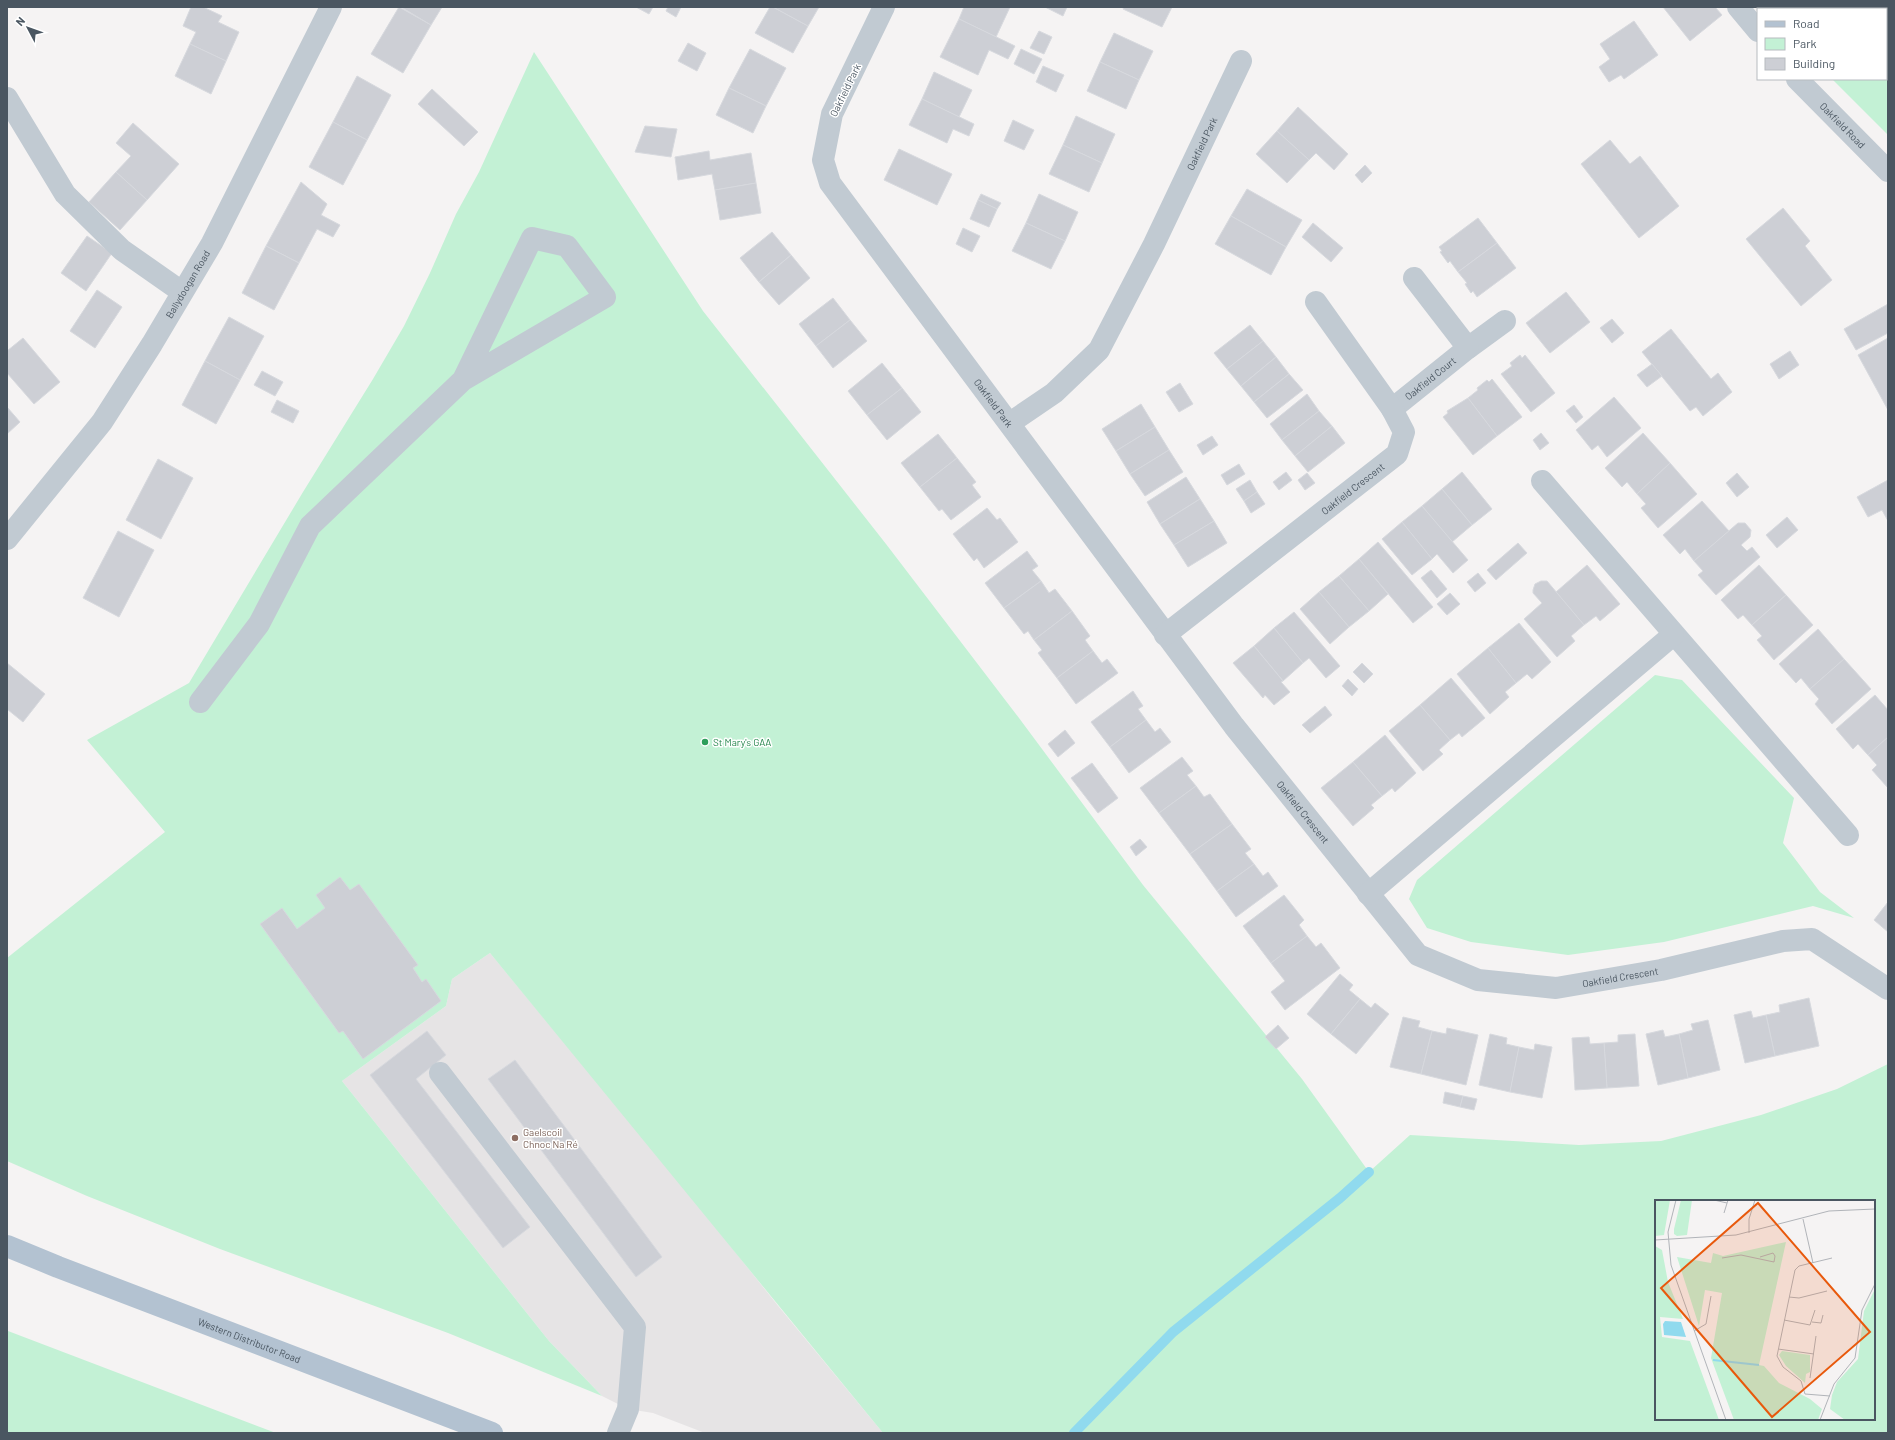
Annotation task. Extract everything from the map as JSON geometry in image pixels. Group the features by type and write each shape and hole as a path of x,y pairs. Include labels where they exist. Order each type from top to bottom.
{"main road":[{"name":"Western Distributor Road","path":"7,1246 73,1273 492,1433"}],"street":[{"name":"Ballydoogan Road","path":"7,539 102,422 212,243 332,7"},
{"name":"Oakfield Park","path":"884,7 832,114 823,160 830,183 1010,423 1054,394 1099,350 1154,244 1241,61"},
{"path":"1738,7 1757,31"},
{"name":"Oakfield Road","path":"1798,80 1888,171"},
{"path":"7,98 65,194 122,250 182,292"},
{"path":"200,702 259,624 310,526 463,380 605,297 567,246 532,238 463,380"},
{"path":"1414,278 1468,348"},
{"name":"Oakfield Crescent","path":"1165,635 1397,454 1404,432 1392,409 1316,302"},
{"name":"Oakfield Court","path":"1392,409 1468,348 1505,321"},
{"name":"Oakfield Crescent","path":"1010,423 1165,635 1234,726 1418,955 1478,980 1556,988 1661,970 1783,941 1812,939 1888,989"},
{"path":"1542,481 1848,835"},
{"path":"1368,894 1674,635"},
{"path":"440,1073 635,1327 628,1409 618,1433"}],"shaded area":[{"name":"Gaelscoil Chnoc Na Ré","path":"490,953 689,1194 779,1307 883,1433 705,1433 653,1413 628,1409 602,1396 549,1341 342,1081 446,1006 452,979"}],"green space":[{"path":"1767,7 1888,7 1888,135 1833,80 1887,80 1887,8"},
{"path":"534,52 703,311 886,544 1019,718 1143,885 1302,1079 1369,1172 1410,1135 1579,1145 1661,1141 1761,1115 1837,1089 1888,1064 1888,1433 883,1433 490,953 452,979 446,1006 342,1081 549,1341 602,1396 448,1333 220,1249 87,1196 7,1161 7,958 165,832 87,740 189,683 404,326 430,273 456,214 479,172"},
{"path":"1655,675 1682,680 1794,798 1783,843 1820,892 1854,918 1813,906 1664,942 1568,955 1471,942 1427,928 1409,899 1417,880"},
{"path":"8,1331 276,1433 7,1433"}],"building":[{"path":"191,7 203,7 222,16 218,22 239,32 226,61 190,44 196,32 183,26"},
{"path":"399,7 431,25 403,73 371,54"},
{"path":"401,7 442,7 431,25"},
{"path":"636,7 653,7 649,14"},
{"path":"668,7 681,7 676,17 666,11"},
{"path":"770,7 773,7 808,26 793,53 755,33"},
{"path":"773,7 819,7 808,26"},
{"path":"964,7 1010,7 996,37 959,19"},
{"path":"1045,7 1067,7 1063,16"},
{"path":"1124,7 1172,7 1162,27 1123,9"},
{"path":"1663,7 1715,7 1722,15 1690,41"},
{"path":"959,19 1015,46 1008,59 989,50 978,75 940,57"},
{"path":"1634,21 1658,55 1624,79 1621,75 1609,82 1599,67 1610,59 1600,44"},
{"path":"1039,31 1052,37 1044,54 1030,48"},
{"path":"1114,33 1153,51 1139,80 1100,62"},
{"path":"688,43 706,53 697,71 678,61"},
{"path":"190,44 226,61 211,94 175,76"},
{"path":"750,49 786,68 766,106 729,88"},
{"path":"1021,49 1042,59 1034,74 1014,64"},
{"path":"1100,62 1139,80 1126,109 1087,91"},
{"path":"1043,66 1064,75 1056,92 1036,82"},
{"path":"934,72 972,90 959,117 922,99"},
{"path":"357,76 391,95 367,140 333,122"},
{"path":"729,88 766,106 753,133 716,115"},
{"path":"432,89 478,132 464,146 418,104"},
{"path":"922,99 974,124 969,136 953,129 947,143 909,125"},
{"path":"1298,107 1348,154 1334,170 1316,153 1309,160 1277,131"},
{"path":"1076,116 1115,134 1102,163 1063,145"},
{"path":"1013,120 1034,130 1024,150 1004,141"},
{"path":"333,122 367,140 343,185 309,167"},
{"path":"133,123 179,164 147,200 116,172 131,156 116,143"},
{"path":"645,126 677,129 671,157 635,152"},
{"path":"1277,131 1309,160 1287,183 1256,154"},
{"path":"1610,140 1630,164 1640,156 1679,206 1639,238 1581,164"},
{"path":"1063,145 1102,163 1089,192 1049,174"},
{"path":"899,149 952,174 937,205 884,180"},
{"path":"709,151 710,160 751,153 756,183 715,190 712,174 678,180 675,157"},
{"path":"1365,165 1372,173 1362,183 1355,175"},
{"path":"116,172 147,200 120,230 89,202"},
{"path":"301,182 327,204 321,215 340,225 333,237 317,229 299,263 266,246"},
{"path":"756,183 761,213 720,220 715,190"},
{"path":"1247,189 1302,220 1286,247 1231,216"},
{"path":"981,194 1001,203 997,209 978,200"},
{"path":"1039,194 1078,212 1065,241 1026,223"},
{"path":"978,200 997,209 989,227 970,219"},
{"path":"1783,208 1810,241 1805,246 1832,280 1801,306 1746,239"},
{"path":"1231,216 1286,247 1271,275 1215,244"},
{"path":"1478,218 1497,243 1458,272 1450,261 1448,263 1440,252 1442,251 1439,247"},
{"path":"1026,223 1065,241 1051,269 1012,251"},
{"path":"1313,223 1343,248 1331,262 1302,237"},
{"path":"963,228 980,236 972,252 956,244"},
{"path":"772,232 791,255 759,282 740,258"},
{"path":"87,236 112,253 86,291 61,273"},
{"path":"1497,243 1516,268 1477,297 1473,291 1471,293 1465,284 1467,283 1458,272"},
{"path":"266,246 299,263 274,310 242,293"},
{"path":"791,255 810,278 779,305 759,282"},
{"path":"97,290 122,307 95,348 70,331"},
{"path":"1566,292 1590,322 1550,353 1526,323"},
{"path":"833,298 850,320 816,346 799,324"},
{"path":"1888,304 1888,333 1856,350 1844,329"},
{"path":"229,317 264,336 240,380 205,361"},
{"path":"1612,319 1624,333 1612,343 1600,328"},
{"path":"850,320 867,341 833,368 816,346"},
{"path":"1250,325 1263,341 1227,369 1214,353"},
{"path":"1671,329 1711,379 1718,373 1732,392 1703,416 1696,407 1690,411 1642,352"},
{"path":"23,338 60,382 34,404 7,373 7,351"},
{"path":"1888,338 1888,410 1858,355"},
{"path":"1263,341 1276,357 1241,386 1227,369"},
{"path":"1790,351 1799,365 1779,379 1770,364"},
{"path":"1520,355 1522,358 1525,355 1555,393 1531,412 1501,374 1512,366 1510,363"},
{"path":"1276,357 1289,374 1254,402 1241,386"},
{"path":"205,361 240,380 216,424 182,405"},
{"path":"882,363 902,388 867,415 848,391"},
{"path":"1652,364 1662,376 1647,387 1637,375"},
{"path":"262,371 283,382 275,396 254,385"},
{"path":"1289,374 1303,390 1267,418 1254,402"},
{"path":"1492,379 1522,417 1497,436 1468,398 1487,380 1489,382"},
{"path":"1180,383 1193,404 1179,412 1166,392"},
{"path":"902,388 921,412 887,440 867,415"},
{"path":"1307,394 1319,411 1282,440 1270,424"},
{"path":"1614,397 1641,428 1607,457 1598,445 1592,450 1576,430"},
{"path":"1468,398 1497,436 1473,455 1443,417 1448,413 1447,411"},
{"path":"277,400 299,411 293,423 271,412"},
{"path":"1141,404 1155,427 1116,451 1102,429"},
{"path":"1574,405 1583,417 1576,423 1566,411"},
{"path":"7,407 20,422 7,434"},
{"path":"1319,411 1332,426 1295,456 1282,440"},
{"path":"1332,426 1345,443 1308,472 1295,456"},
{"path":"1155,427 1169,450 1130,474 1116,451"},
{"path":"1541,433 1549,443 1540,450 1533,440"},
{"path":"1643,433 1670,463 1637,494 1627,482 1622,487 1605,468"},
{"path":"938,434 957,458 920,487 901,463"},
{"path":"1212,436 1218,445 1203,455 1197,445"},
{"path":"1169,450 1183,472 1145,496 1130,474"},
{"path":"957,458 976,482 972,485 981,497 951,520 942,509 939,511 920,487"},
{"path":"158,459 193,478 161,539 126,520"},
{"path":"1670,463 1697,494 1658,528 1641,508 1646,504 1637,494"},
{"path":"1239,464 1245,474 1227,485 1221,475"},
{"path":"1286,472 1292,480 1279,490 1273,482"},
{"path":"1462,472 1492,509 1472,525 1442,489"},
{"path":"1307,473 1315,483 1305,490 1298,480"},
{"path":"1737,473 1749,487 1737,497 1726,483"},
{"path":"1186,477 1200,499 1160,524 1147,502"},
{"path":"1250,480 1257,492 1244,501 1236,489"},
{"path":"1888,480 1888,521 1882,510 1868,517 1857,497"},
{"path":"1442,489 1472,525 1452,542 1422,506"},
{"path":"1257,492 1265,504 1251,513 1244,501"},
{"path":"1200,499 1214,521 1174,545 1160,524"},
{"path":"1702,501 1729,531 1694,561 1685,549 1680,554 1663,535"},
{"path":"1422,506 1468,560 1453,573 1437,554 1432,559 1402,522"},
{"path":"987,508 997,520 1000,518 1018,542 984,568 977,558 974,561 953,534"},
{"path":"1787,517 1798,530 1777,548 1766,535"},
{"path":"1214,521 1227,543 1188,567 1174,545"},
{"path":"1402,522 1432,559 1412,575 1382,539"},
{"path":"1738,523 1745,523 1751,530 1750,537 1741,545 1747,551 1752,547 1760,557 1716,595 1698,575 1703,571 1694,561"},
{"path":"118,531 154,550 119,617 83,598"},
{"path":"1378,542 1433,607 1413,623 1359,559"},
{"path":"1518,543 1527,553 1496,580 1487,570"},
{"path":"1027,551 1038,566 1032,570 1041,581 1004,608 985,583"},
{"path":"1359,559 1388,594 1369,611 1339,576"},
{"path":"1587,565 1620,604 1600,621 1596,616 1584,625 1556,592"},
{"path":"1759,565 1786,595 1752,625 1743,615 1738,619 1721,600"},
{"path":"1431,570 1447,589 1437,598 1421,578"},
{"path":"1478,573 1486,583 1475,592 1467,582"},
{"path":"1339,576 1369,611 1349,627 1319,592"},
{"path":"1041,581 1049,593 1055,589 1072,611 1034,640 1028,631 1024,634 1004,608"},
{"path":"1541,581 1547,581 1584,625 1571,636 1575,641 1557,657 1524,619 1542,603 1533,593 1535,584"},
{"path":"1319,592 1349,627 1330,644 1300,609"},
{"path":"1450,593 1460,604 1447,615 1437,604"},
{"path":"1786,595 1813,625 1774,660 1757,640 1762,636 1752,625"},
{"path":"1072,611 1090,636 1085,640 1093,651 1057,678 1038,653 1042,650 1034,640"},
{"path":"1294,612 1340,666 1326,678 1309,658 1303,663 1274,628"},
{"path":"1519,623 1551,662 1532,679 1527,674 1516,683 1488,648"},
{"path":"1274,628 1303,663 1283,681 1254,646"},
{"path":"1818,629 1844,659 1810,689 1801,678 1796,683 1779,664"},
{"path":"1254,646 1283,681 1281,682 1290,692 1274,705 1265,695 1263,698 1233,663"},
{"path":"1488,648 1516,683 1505,692 1509,697 1490,714 1457,674"},
{"path":"1093,651 1102,663 1107,659 1118,673 1076,704 1057,678"},
{"path":"1844,659 1871,689 1832,724 1815,704 1819,699 1810,689"},
{"path":"7,663 45,694 23,722 7,709"},
{"path":"1362,663 1373,674 1364,683 1353,672"},
{"path":"1451,678 1485,718 1462,737 1459,733 1450,740 1420,705"},
{"path":"1348,679 1358,689 1352,696 1342,686"},
{"path":"1133,691 1143,706 1138,709 1146,720 1110,747 1091,722"},
{"path":"1875,695 1888,710 1888,737 1868,755 1858,744 1853,749 1836,729"},
{"path":"1420,705 1450,740 1439,750 1443,754 1423,771 1389,731"},
{"path":"1325,706 1332,715 1310,733 1302,725"},
{"path":"1146,720 1155,732 1160,728 1171,742 1129,773 1110,747"},
{"path":"1065,730 1075,743 1058,757 1048,744"},
{"path":"1385,735 1416,773 1395,792 1392,788 1382,796 1353,762"},
{"path":"1888,737 1888,788 1872,770 1877,765 1868,755"},
{"path":"1182,757 1193,771 1187,775 1196,786 1159,813 1140,788"},
{"path":"1353,762 1382,796 1371,805 1374,808 1353,826 1321,788"},
{"path":"1092,763 1118,798 1098,813 1071,778"},
{"path":"1196,786 1204,797 1210,794 1232,824 1190,854 1159,813"},
{"path":"1232,824 1251,849 1245,853 1254,864 1217,891 1190,854"},
{"path":"1140,839 1147,847 1136,856 1130,847"},
{"path":"1254,864 1263,876 1268,872 1278,886 1236,917 1217,891"},
{"path":"340,877 350,890 359,884 418,965 413,968 422,982 426,979 441,1001 363,1059 343,1031 339,1033 260,924 282,908 297,929 325,908 316,895"},
{"path":"1284,895 1304,920 1299,925 1307,936 1271,963 1243,926"},
{"path":"1888,902 1888,932 1874,920"},
{"path":"1307,936 1316,947 1321,943 1340,968 1285,1010 1271,992 1285,981 1271,963"},
{"path":"1340,974 1353,985 1349,990 1360,999 1331,1034 1307,1014"},
{"path":"1809,998 1819,1046 1775,1056 1766,1015 1780,1012 1779,1005"},
{"path":"1360,999 1371,1008 1375,1003 1389,1014 1356,1054 1331,1034"},
{"path":"1751,1011 1753,1018 1766,1015 1775,1056 1745,1063 1734,1015"},
{"path":"1403,1017 1420,1021 1418,1027 1432,1031 1421,1074 1390,1067"},
{"path":"1708,1020 1720,1070 1688,1078 1679,1034 1693,1030 1691,1024"},
{"path":"1278,1025 1289,1038 1276,1049 1265,1037"},
{"path":"1447,1028 1478,1035 1466,1085 1421,1074 1432,1031 1446,1034"},
{"path":"1663,1030 1665,1037 1679,1034 1688,1078 1658,1085 1646,1034"},
{"path":"427,1031 446,1055 416,1079 530,1227 503,1248 370,1075"},
{"path":"1490,1034 1507,1038 1506,1044 1519,1047 1510,1092 1479,1085"},
{"path":"1635,1034 1639,1086 1607,1088 1604,1043 1618,1042 1618,1035"},
{"path":"1589,1037 1590,1044 1604,1043 1607,1088 1575,1090 1572,1038"},
{"path":"1535,1044 1552,1047 1542,1098 1510,1092 1519,1047 1534,1050"},
{"path":"515,1060 662,1257 636,1277 488,1079"},
{"path":"1445,1092 1463,1096 1460,1107 1443,1103"},
{"path":"1463,1096 1477,1099 1474,1110 1460,1107"}],"waterway":[{"path":"1074,1433 1173,1332 1340,1198 1369,1172"}],"place":[{"name":"St Mary's GAA","path":"705,742"},
{"name":"Gaelscoil Chnoc Na Ré","path":"515,1138"}]}
